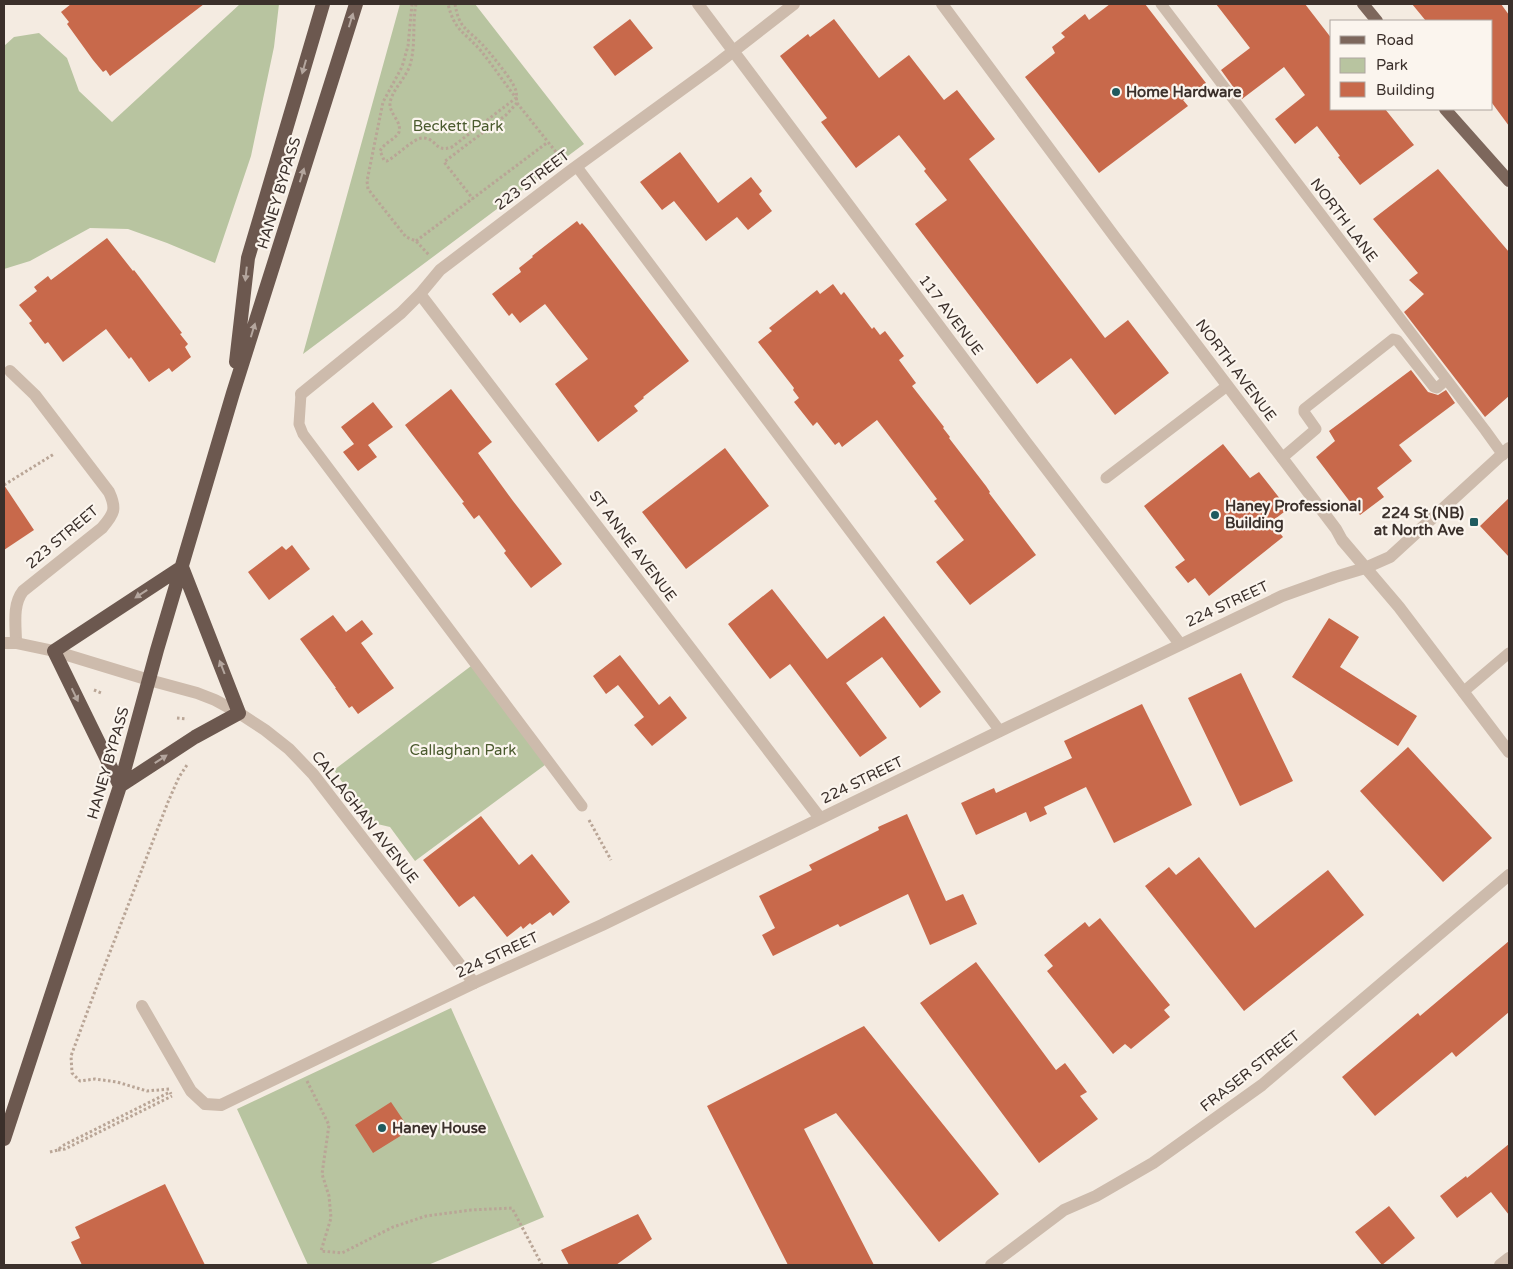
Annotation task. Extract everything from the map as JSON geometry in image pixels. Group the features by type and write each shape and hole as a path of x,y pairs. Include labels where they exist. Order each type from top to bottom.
{"highway":[{"name":"HANEY BYPASS","path":"233,393 248,258 323,4"},
{"name":"HANEY BYPASS","path":"4,1139 120,786 233,393 356,4"},
{"path":"182,567 238,713 195,737 120,786 54,650 182,567"}],"main road":[{"path":"1363,4 1376,20"},
{"path":"1447,110 1509,181"}],"street":[{"name":"117 AVENUE","path":"698,4 1180,644"},
{"name":"223 STREET","path":"301,394 400,313 420,294 440,270 734,51 794,4"},
{"name":"NORTH AVENUE","path":"942,4 1336,529 1342,540 1399,607 1509,752"},
{"name":"ST ANNE AVENUE","path":"420,294 820,818"},
{"name":"223 STREET","path":"7,367 35,395 109,492 115,509 111,519 102,528 18,597 10,643"},
{"name":"224 STREET","path":"142,1006 197,1099 205,1104 221,1105 229,1102 474,983 602,925 1282,596 1335,576 1365,568 1390,557 1506,452"},
{"name":"CALLAGHAN AVENUE","path":"10,643 54,650 197,693 215,700 265,730 289,749 314,774 474,983"},
{"name":"FRASER STREET","path":"991,1265 1064,1210 1096,1196 1153,1163 1262,1086 1509,875"},
{"path":"1500,1265 1509,1258"}],"lane":[{"name":"NORTH LANE","path":"1160,4 1446,380 1506,452"},
{"path":"574,169 1000,731"},
{"path":"1282,458 1316,430 1304,409 1393,339 1397,340 1434,387 1437,388 1446,380"},
{"path":"1106,478 1227,386"},
{"path":"301,394 299,424 304,434 582,806"},
{"path":"1463,692 1509,653"}],"path":[{"path":"412,4 408,46 402,67 382,102 367,181 368,189 406,237 416,241 431,258"},
{"path":"416,4 414,50 409,68 390,102 391,110 399,126 399,132 382,147 380,151 384,160 391,159 417,140 424,138 439,148 452,147 516,98"},
{"path":"448,4 455,25 480,50 516,98"},
{"path":"455,4 457,16 461,24 493,56 516,92 517,103 548,142 574,169"},
{"path":"473,199 444,162 506,115 517,103"},
{"path":"416,241 548,142"},
{"path":"4,485 54,454"},
{"path":"177,718 188,720"},
{"path":"175,1102 169,1089 147,1091 117,1082 95,1079 80,1081 72,1073 71,1056 168,802 179,777 189,763"},
{"path":"582,806 610,860"},
{"path":"306,1080 329,1125 322,1174 329,1196 331,1218 321,1251 342,1253 393,1227 426,1216 471,1210 512,1208 542,1265"},
{"path":"58,1150 62,1146 170,1092"},
{"path":"50,1152 65,1149 172,1096"}],"green space":[{"path":"240,4 279,4 274,47 251,156 215,263 128,229 90,228 30,261 4,269 4,46 14,37 39,33 67,58 79,91 112,122"},
{"name":"Beckett Park","path":"400,4 475,4 584,144 303,354"},
{"name":"Callaghan Park","path":"475,663 549,762 415,861 390,827 369,822 334,770"},
{"path":"451,1008 544,1217 428,1265 308,1265 237,1109"}],"building":[{"path":"71,4 204,4 110,76 106,70 103,72 93,60 67,24 69,22 61,12"},
{"name":"Home Hardware","path":"1110,4 1145,4 1206,83 1183,100 1188,106 1099,173 1025,77 1055,53 1052,47 1065,37 1061,33 1085,14 1089,20"},
{"path":"1216,4 1305,4 1330,36 1330,110 1386,110 1414,145 1360,185 1317,126 1295,144 1275,119 1305,95 1284,67 1242,99 1221,70 1250,48"},
{"path":"1412,4 1501,4 1509,15 1509,126 1493,104 1493,20 1425,20"},
{"path":"630,19 653,48 615,76 593,47"},
{"path":"834,19 879,78 909,55 944,100 957,90 995,139 969,159 1105,338 1128,320 1169,373 1115,415 1071,358 1037,384 915,224 947,200 924,171 926,169 899,135 856,168 821,122 827,118 780,56 808,34 810,37"},
{"path":"680,152 718,203 751,177 762,191 759,194 772,211 748,230 737,217 706,241 674,201 662,210 640,182"},
{"path":"1438,169 1509,252 1509,396 1485,417 1404,312 1424,294 1409,280 1418,273 1373,219"},
{"path":"577,221 580,225 582,223 589,231 689,361 643,397 634,406 638,411 598,442 555,384 588,359 545,304 520,323 512,313 509,316 492,294 521,272 519,268 532,256"},
{"path":"107,238 134,270 182,333 180,334 188,344 185,347 191,357 172,372 169,368 149,382 131,357 129,359 106,329 63,362 48,342 45,344 29,323 32,321 19,305 37,291 34,287 48,276 51,280"},
{"path":"833,284 841,295 844,292 872,329 874,327 880,335 885,331 904,356 899,360 916,383 912,386 944,427 949,438 1036,555 970,605 936,562 964,540 934,501 937,499 877,420 842,447 839,442 835,445 817,422 813,426 794,402 799,398 793,390 794,388 758,342 772,331 769,328 817,290 820,294"},
{"path":"1411,370 1428,392 1438,395 1446,390 1455,403 1399,445 1412,461 1377,488 1384,497 1360,515 1316,457 1335,441 1329,431"},
{"path":"451,389 492,442 478,453 562,564 531,588 504,553 506,551 479,515 474,519 462,503 464,502 405,425"},
{"path":"373,402 393,427 368,445 377,457 358,471 343,452 354,444 341,427"},
{"name":"Haney Professional Building","path":"1223,444 1250,478 1259,472 1288,509 1271,522 1283,537 1209,596 1195,578 1188,583 1175,567 1185,560 1144,506"},
{"path":"725,448 769,506 686,569 642,512"},
{"path":"4,485 34,530 4,550"},
{"path":"1509,498 1509,557 1480,526"},
{"path":"292,545 310,569 269,600 248,572 282,546 286,550"},
{"path":"772,589 827,659 884,616 941,692 920,708 882,657 846,683 887,738 860,757 790,664 770,679 728,624"},
{"path":"333,615 346,632 362,620 373,634 361,643 394,688 358,714 352,706 349,708 300,639"},
{"path":"1329,618 1359,637 1340,667 1417,716 1398,746 1292,677"},
{"path":"620,655 659,705 670,696 687,718 652,746 634,725 644,717 618,685 606,694 593,676"},
{"path":"1241,673 1293,781 1240,806 1188,698"},
{"path":"1142,704 1192,805 1114,843 1086,787 1044,807 1047,814 1030,822 1026,812 976,835 961,803 994,788 996,793 1072,758 1064,741"},
{"path":"1408,747 1492,838 1443,882 1360,791"},
{"path":"907,814 946,901 963,894 977,924 930,945 908,894 840,927 838,924 773,956 762,935 775,928 759,896 812,870 809,865 879,830 878,827"},
{"path":"481,816 519,865 532,854 570,902 553,916 550,912 532,925 530,923 523,929 521,926 507,937 474,896 459,907 423,860"},
{"path":"1199,857 1255,928 1328,870 1364,915 1244,1011 1145,886 1169,867 1176,875"},
{"path":"1100,918 1170,1005 1164,1010 1170,1017 1131,1049 1125,1044 1113,1054 1047,971 1053,966 1044,955 1085,922 1089,927"},
{"path":"1509,941 1509,1012 1456,1057 1452,1052 1375,1116 1342,1077 1418,1013 1420,1016"},
{"path":"976,962 1056,1070 1065,1063 1087,1092 1080,1096 1098,1119 1039,1163 920,1003"},
{"path":"864,1026 999,1194 939,1242 836,1113 804,1129 874,1265 788,1265 707,1106"},
{"name":"Haney House","path":"391,1102 410,1130 373,1153 355,1125"},
{"path":"1509,1144 1509,1215 1491,1192 1457,1218 1440,1196 1466,1176 1467,1178"},
{"path":"165,1184 205,1265 82,1265 71,1242 80,1238 75,1227"},
{"path":"1389,1206 1415,1238 1382,1265 1355,1232"},
{"path":"638,1214 652,1239 616,1265 569,1265 561,1250"}],"place":[{"name":"Home Hardware","path":"1116,92"},
{"name":"Haney Professional Building","path":"1215,515"},
{"name":"224 St (NB) at North Ave","path":"1474,522"},
{"name":"Haney House","path":"382,1128"}]}
